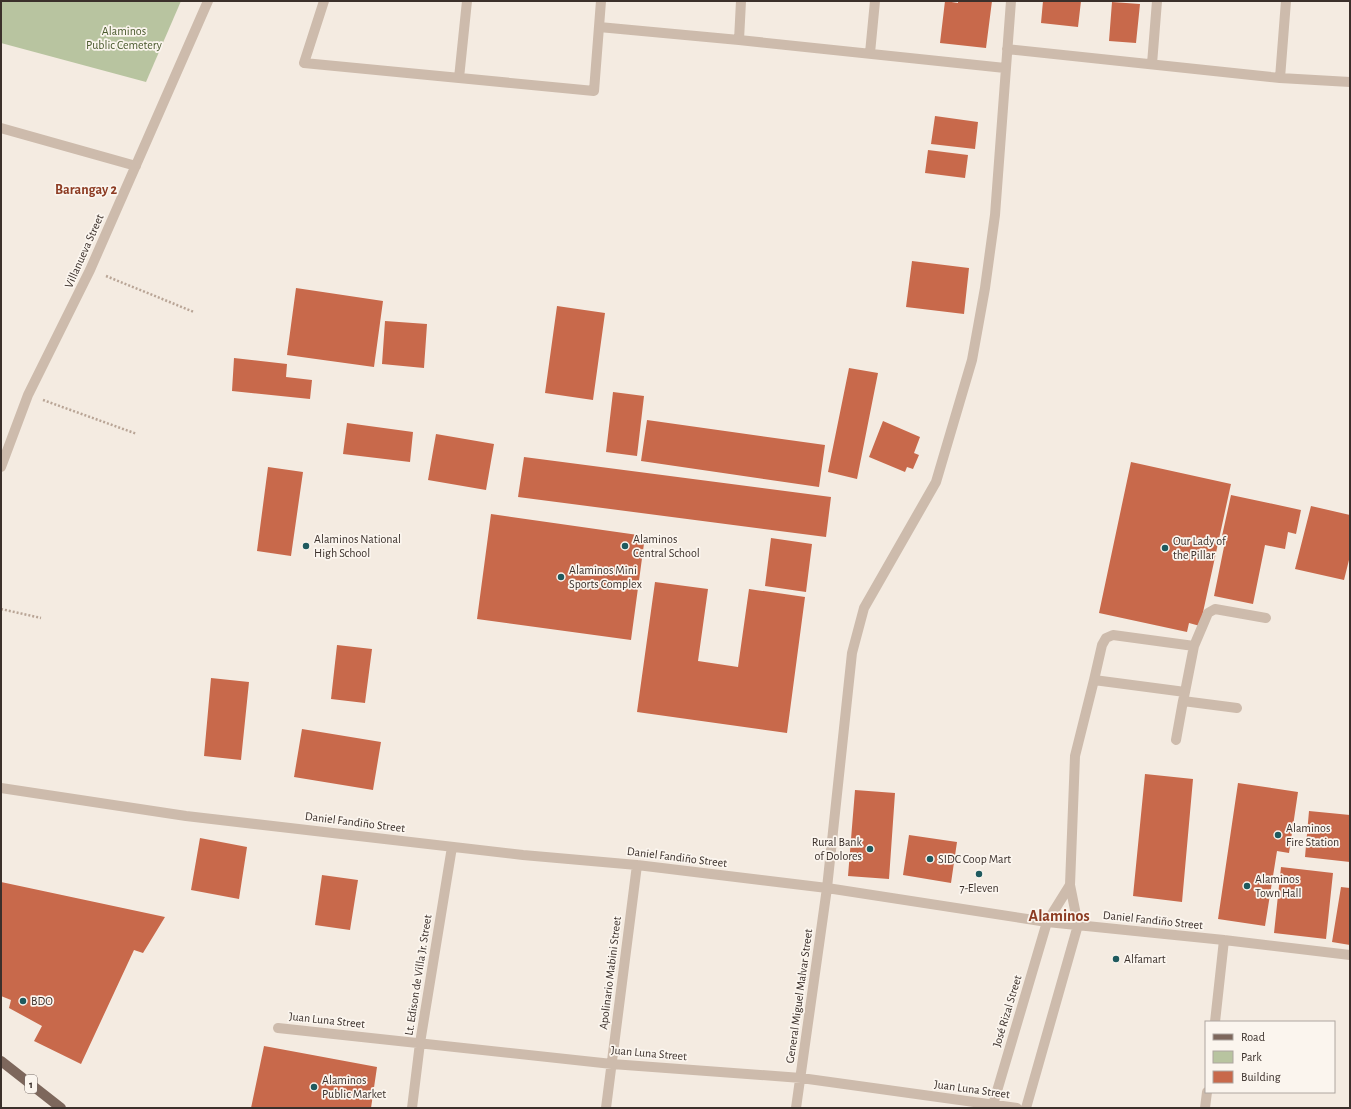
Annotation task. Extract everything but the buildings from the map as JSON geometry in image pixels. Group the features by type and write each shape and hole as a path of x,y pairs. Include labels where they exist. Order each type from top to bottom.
{"main road":[{"name":"1","path":"1,1061 61,1108"}],"street":[{"name":"Villanueva Street","path":"1,467 28,395 90,270 208,1"},
{"path":"324,1 304,63 594,90 601,1"},
{"path":"459,78 467,1"},
{"path":"739,40 741,1"},
{"path":"870,53 874,1"},
{"name":"General Miguel Malvar Street","path":"796,1108 827,888 852,653 864,608 936,482 972,360 985,288 995,215 1011,1"},
{"path":"1152,64 1157,1"},
{"path":"1280,78 1286,1"},
{"path":"599,27 870,53 1005,68"},
{"path":"1007,49 1280,78 1350,82"},
{"path":"1,128 136,166"},
{"path":"1176,740 1194,646 1208,612 1215,609 1266,618"},
{"path":"1026,1108 1078,925 1070,885 1075,756 1102,645 1106,638 1113,635 1194,646"},
{"path":"1094,680 1237,708"},
{"name":"Daniel Fandiño Street","path":"1,788 186,816 452,847 638,865 827,888 1047,922 1224,940 1350,956"},
{"name":"Lt. Edison de Villa Jr. Street","path":"412,1108 420,1043 452,847"},
{"name":"Apolinario Mabini Street","path":"606,1108 638,865"},
{"name":"José Rizal Street","path":"992,1106 1047,922 1070,885"},
{"path":"1215,1021 1224,940"},
{"name":"Juan Luna Street","path":"278,1028 612,1064 801,1078 992,1106 1017,1108"},
{"path":"1205,1108 1207,1093"}],"path":[{"path":"90,270 194,312"},
{"path":"28,395 137,434"},
{"path":"1,609 41,618"}],"green space":[{"name":"Alaminos Public Cemetery","path":"1,1 181,1 146,82 1,43"}],"place":[{"name":"Alaminos National High School","path":"306,546"},
{"name":"Alaminos Central School","path":"625,546"},
{"name":"Our Lady of the Pillar","path":"1165,548"},
{"name":"Alaminos Mini Sports Complex","path":"561,577"},
{"name":"Alaminos Fire Station","path":"1278,835"},
{"name":"Rural Bank of Dolores","path":"870,849"},
{"name":"SIDC Coop Mart","path":"930,859"},
{"name":"7-Eleven","path":"979,874"},
{"name":"Alaminos Town Hall","path":"1247,886"},
{"name":"Alfamart","path":"1116,959"},
{"name":"BDO","path":"23,1001"},
{"name":"Alaminos Public Market","path":"314,1087"}],"district":[{"name":"Barangay 2","path":"86,190"},
{"name":"Alaminos","path":"1059,916"}]}
